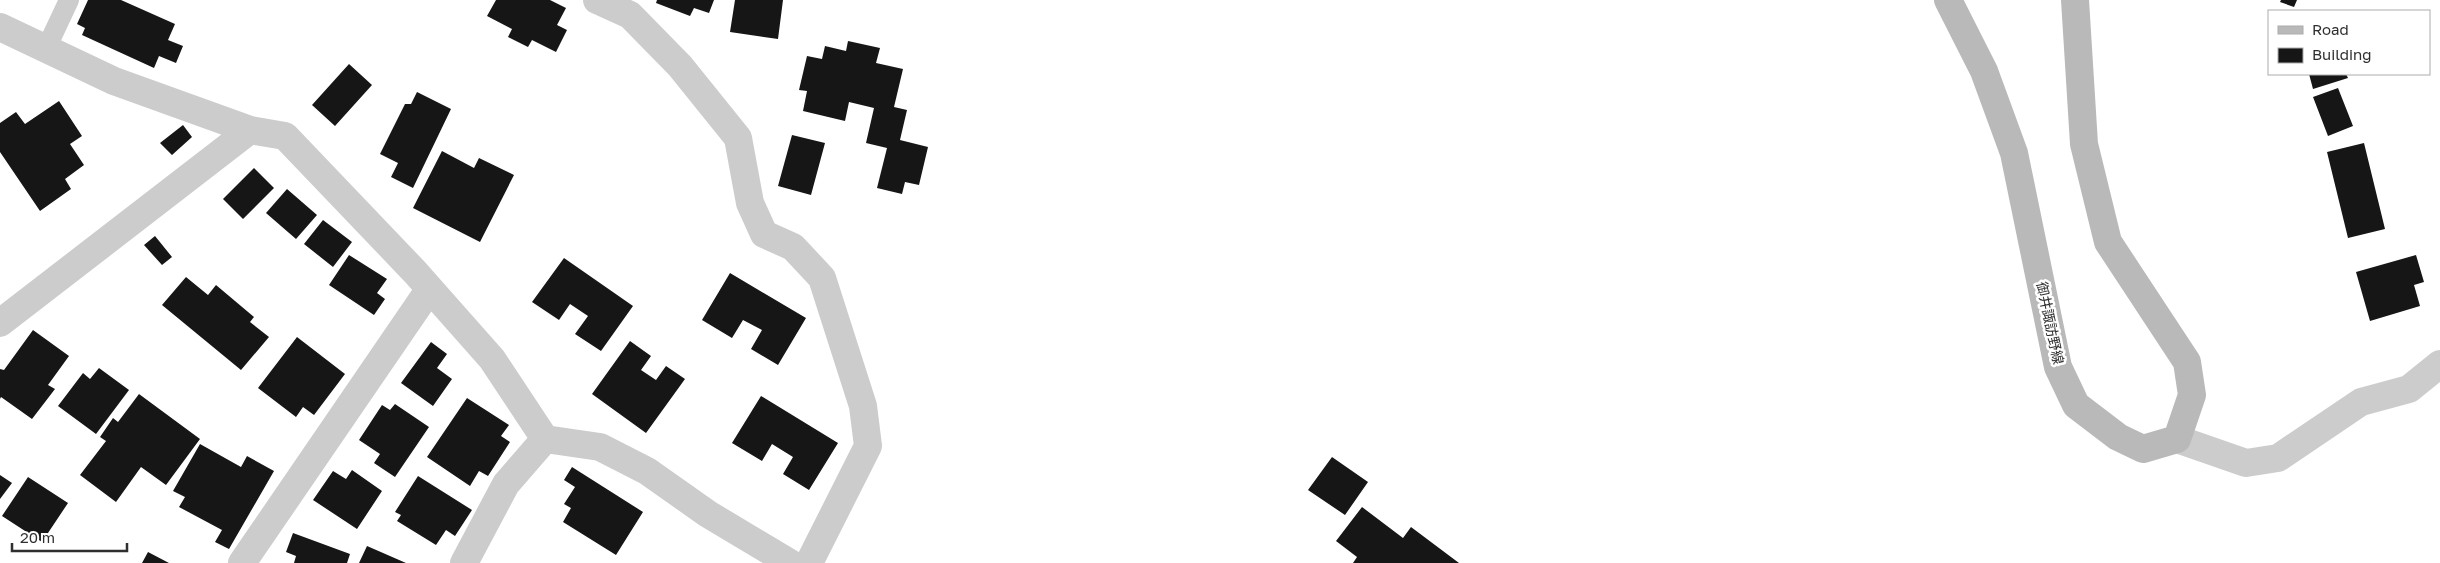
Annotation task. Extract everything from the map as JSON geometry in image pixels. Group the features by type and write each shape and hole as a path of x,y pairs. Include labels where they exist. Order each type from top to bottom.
{"main road":[{"name":"御井諏訪野線","path":"1948,0 1984,71 2014,154 2058,367 2076,405 2118,437 2143,449 2177,439"},
{"path":"2075,0 2084,144 2108,242 2187,362 2192,395 2177,439"}],"street":[{"path":"597,0 630,15 680,66 738,138 750,203 764,234 793,247 822,278 863,406 868,446 809,563"},
{"path":"0,27 114,81 250,130 285,136 415,272 492,359 545,439 600,447 647,472 708,514 790,563"},
{"path":"0,322 250,130"},
{"path":"242,563 430,290"},
{"path":"2177,439 2246,463 2278,458 2362,402 2409,389 2440,364"},
{"path":"464,563 506,484 545,439"}],"lane":[{"path":"46,49 69,0"}],"building":[{"path":"88,0 121,0 175,24 168,40 183,46 176,63 159,56 154,68 82,35 85,28 77,24"},
{"path":"496,0 550,0 566,8 557,25 567,30 556,52 532,40 528,47 508,37 512,29 487,16"},
{"path":"657,0 714,0 709,13 694,8 690,16 656,3"},
{"path":"735,0 783,0 778,39 730,32"},
{"path":"2281,0 2297,0 2294,7 2280,2"},
{"path":"848,41 880,48 876,63 903,69 894,107 907,110 900,140 928,147 919,185 905,182 902,194 877,188 887,148 866,143 874,108 849,102 845,121 803,111 807,91 799,90 807,56 822,59 825,46 846,51"},
{"path":"349,64 372,85 335,126 312,105"},
{"path":"2309,75 2346,75 2348,78 2313,89"},
{"path":"2338,88 2353,126 2328,136 2313,97"},
{"path":"417,92 451,109 413,188 391,177 398,163 380,154 405,104 411,104"},
{"path":"59,101 82,136 70,144 84,165 65,179 71,189 40,211 0,152 0,123 16,112 25,124"},
{"path":"183,125 192,137 172,155 160,143"},
{"path":"792,135 825,143 811,195 778,186"},
{"path":"2364,143 2385,229 2348,238 2327,152"},
{"path":"442,151 474,168 479,158 514,175 480,242 413,208"},
{"path":"254,168 274,188 243,219 223,199"},
{"path":"287,189 317,215 296,239 266,213"},
{"path":"323,220 352,242 333,267 304,244"},
{"path":"155,236 172,257 162,265 144,245"},
{"path":"349,255 387,279 377,293 385,299 374,315 329,285"},
{"path":"2416,255 2424,282 2414,285 2420,306 2370,321 2356,272"},
{"path":"564,258 633,306 601,351 575,334 588,316 570,304 559,320 532,302"},
{"path":"730,273 806,318 778,365 751,349 762,330 743,320 732,338 702,320"},
{"path":"186,277 208,295 216,285 254,317 250,322 269,337 241,370 162,305"},
{"path":"33,330 69,356 48,385 55,389 32,419 1,397 0,399 0,369 4,370"},
{"path":"297,337 345,374 314,415 303,407 296,417 258,388"},
{"path":"630,341 651,356 641,370 656,380 666,366 685,379 646,433 592,394"},
{"path":"431,342 447,354 437,368 452,379 433,406 401,383"},
{"path":"99,368 129,390 96,434 58,406 83,373 90,379"},
{"path":"139,394 200,439 166,485 141,467 116,502 80,475 106,441 100,437 113,418 118,422"},
{"path":"761,396 838,443 809,490 783,474 793,457 772,444 762,461 732,443"},
{"path":"467,398 509,425 501,436 510,442 488,476 479,471 470,486 427,457"},
{"path":"395,404 429,427 395,477 374,463 380,454 359,440 382,405 390,410"},
{"path":"200,444 241,467 247,456 274,471 229,549 215,542 222,530 179,507 185,497 173,491"},
{"path":"1332,457 1368,482 1345,515 1308,490"},
{"path":"572,467 643,512 616,555 563,522 571,508 564,504 575,487 564,480"},
{"path":"352,470 382,491 357,529 313,500 333,471 346,479"},
{"path":"0,475 12,483 0,499"},
{"path":"418,476 472,510 455,536 446,530 436,545 397,521 401,515 395,512"},
{"path":"28,477 68,503 42,542 2,516"},
{"path":"1362,507 1403,538 1411,527 1459,563 1353,563 1357,557 1336,541"},
{"path":"293,533 350,554 347,563 294,563 296,556 286,552"},
{"path":"367,546 406,563 359,563"},
{"path":"148,552 169,563 142,563"}]}
